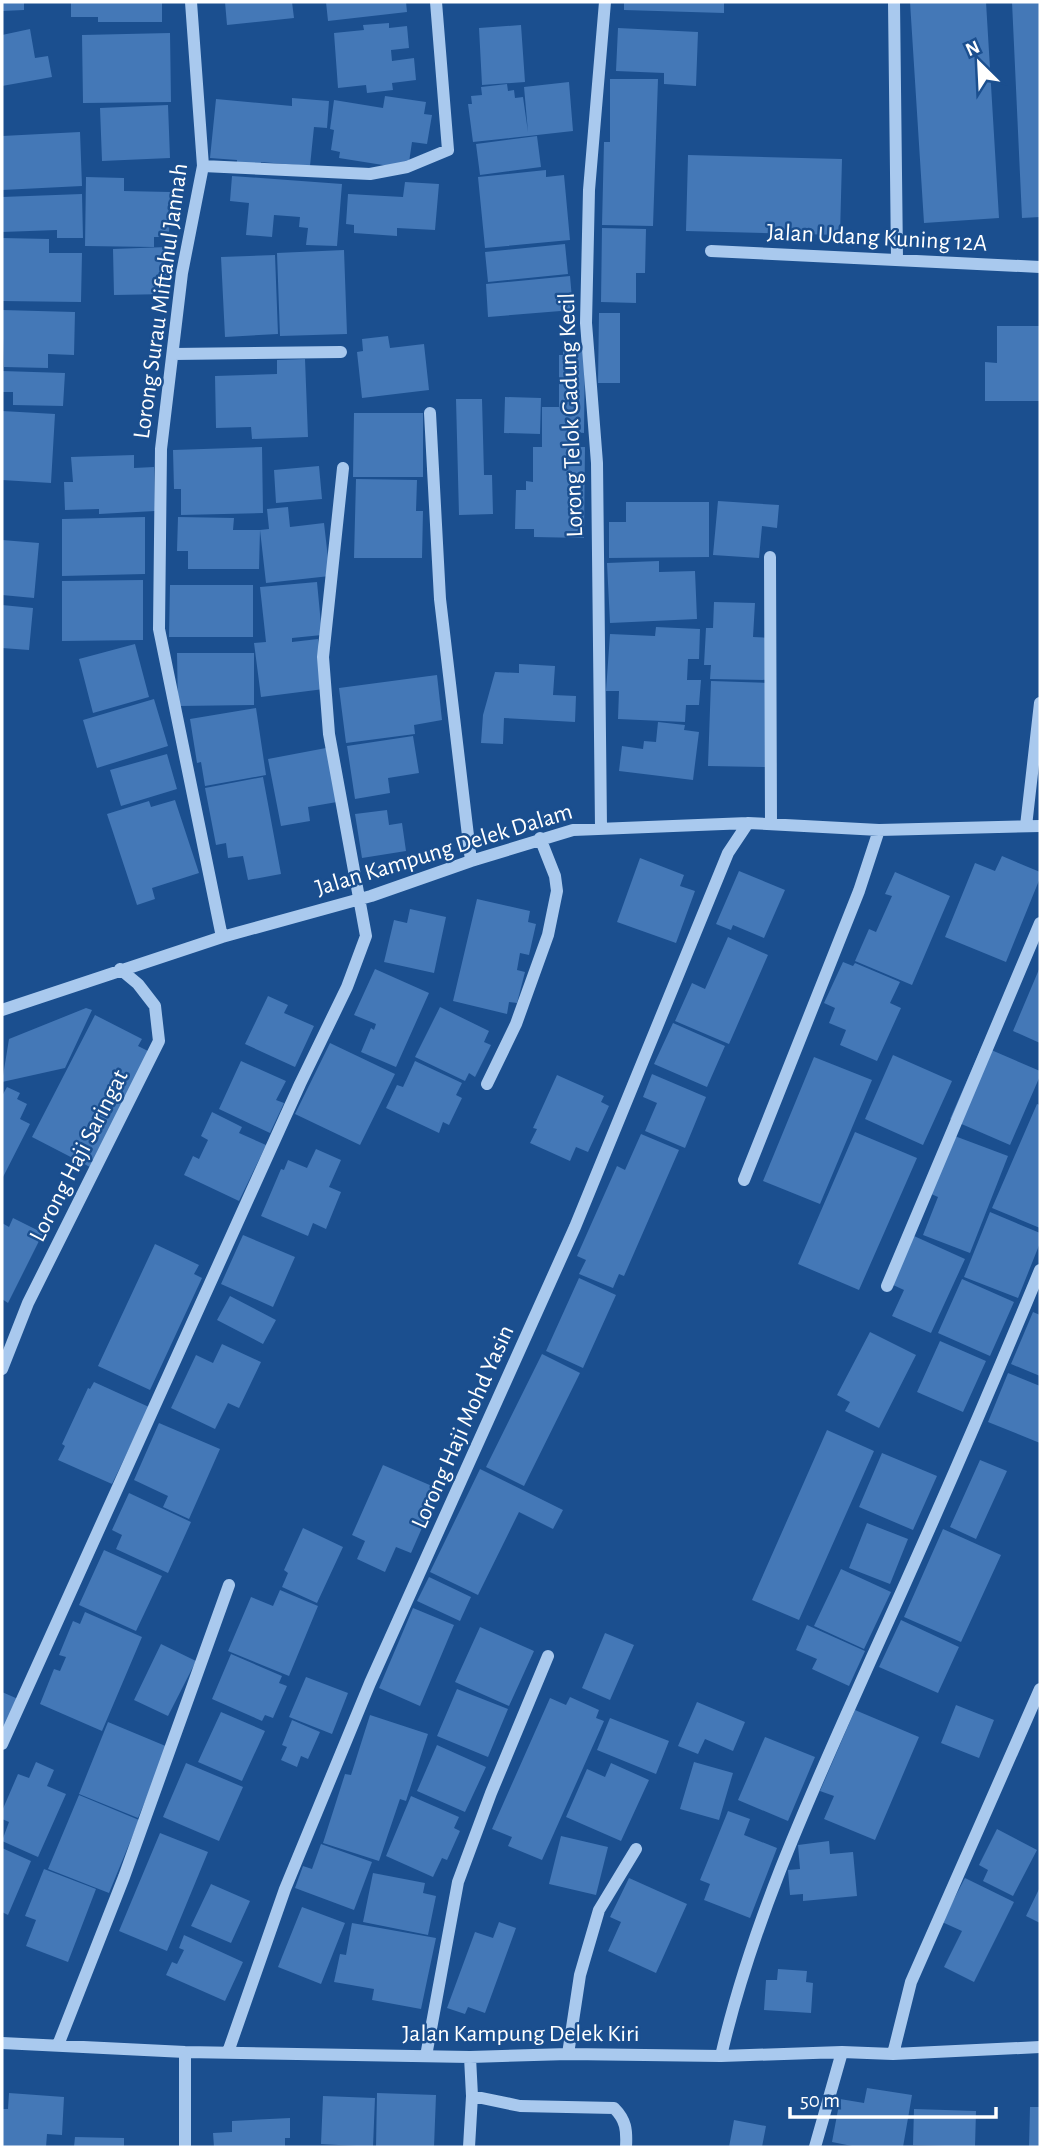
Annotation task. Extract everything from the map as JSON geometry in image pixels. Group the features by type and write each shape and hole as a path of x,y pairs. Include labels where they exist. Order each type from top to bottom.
{"street":[{"name":"Lorong Surau Miftahul Jannah","path":"191,2 203,166 183,273 161,449 159,629 222,937"},
{"path":"203,166 370,174 407,167 448,150 436,2"},
{"name":"Lorong Telok Gadung Kecil","path":"601,827 597,463 586,323 589,190 605,2"},
{"path":"894,2 897,258"},
{"name":"Jalan Udang Kuning 12A","path":"711,251 1040,267"},
{"path":"173,354 341,352"},
{"path":"429,413 440,599 471,861"},
{"path":"2,1744 299,1084 346,987 366,936 357,900 329,734 323,657 343,468"},
{"path":"770,557 771,824"},
{"path":"1026,825 1040,703"},
{"name":"Jalan Kampung Delek Dalam","path":"2,1010 120,969 222,937 357,900 540,838 573,830 748,823 879,830 1040,826"},
{"name":"Lorong Haji Mohd Yasin","path":"228,2052 285,1889 365,1696 575,1227 728,853 748,823"},
{"path":"744,1180 859,891 879,830"},
{"path":"487,1084 516,1024 548,935 557,891 555,876 540,838"},
{"path":"887,1286 1040,923"},
{"name":"Lorong Haji Saringat","path":"2,1368 28,1303 159,1041 155,1006 138,984 120,969"},
{"path":"721,2056 730,2015 749,1957 790,1850 851,1705 977,1422 1040,1270"},
{"path":"58,2045 124,1877 229,1585"},
{"path":"426,2056 458,1882 491,1793 548,1656"},
{"path":"893,2054 911,1982 1040,1689"},
{"path":"568,2054 580,1976 599,1910 636,1849"},
{"name":"Jalan Kampung Delek Kiri","path":"2,2043 185,2052 470,2057 568,2054 893,2054 1040,2047"},
{"path":"184,2147 185,2052"},
{"path":"816,2147 842,2053"},
{"path":"468,2147 472,2096 470,2057"},
{"path":"472,2096 520,2106 614,2108 624,2118 626,2147"}],"building":[{"path":"2,2 24,2 24,10 2,11"},
{"path":"71,2 162,2 162,22 98,22 98,17 71,17"},
{"path":"225,2 292,2 294,18 227,25"},
{"path":"326,2 406,2 407,12 328,21"},
{"path":"624,2 724,2 724,13 624,10"},
{"path":"910,2 986,2 999,218 924,223"},
{"path":"1012,2 1040,2 1040,217 1022,218"},
{"path":"389,23 389,28 407,26 409,48 391,50 392,61 414,58 416,80 392,83 393,90 367,93 366,85 338,88 334,33 364,30 363,25"},
{"path":"521,25 525,82 482,85 479,28"},
{"path":"618,28 698,32 696,86 664,84 664,73 616,71"},
{"path":"30,29 35,58 48,56 52,77 2,86 2,35"},
{"path":"170,33 171,102 83,103 82,35"},
{"path":"610,79 658,79 653,226 602,225 604,142 610,142"},
{"path":"569,82 573,131 473,142 468,104 472,104 471,96 482,95 481,87 507,84 508,91 514,90 515,98 523,97 528,132 524,87"},
{"path":"385,96 426,102 424,114 432,115 427,144 412,142 408,169 339,158 340,152 331,150 334,130 330,129 334,100 383,108"},
{"path":"292,98 329,101 327,128 314,127 310,166 261,162 260,174 236,172 237,160 210,158 216,99 292,106"},
{"path":"168,105 170,158 102,161 100,108"},
{"path":"80,132 82,186 2,190 2,136"},
{"path":"537,136 541,167 480,175 476,144"},
{"path":"688,155 842,159 840,235 686,231"},
{"path":"546,170 546,177 564,175 570,240 485,248 478,177"},
{"path":"232,176 342,184 337,246 306,245 308,228 299,227 300,217 274,215 272,237 246,235 249,203 230,201"},
{"path":"86,177 124,178 124,191 170,192 169,237 154,237 154,247 85,246"},
{"path":"405,182 439,184 435,230 397,228 397,236 354,233 354,225 346,224 348,194 403,197"},
{"path":"82,194 83,238 57,238 57,230 2,232 2,197"},
{"path":"602,228 646,229 645,273 636,273 636,303 601,302"},
{"path":"2,238 49,239 49,253 82,253 81,302 2,301"},
{"path":"565,244 568,274 488,282 485,252"},
{"path":"167,247 169,294 114,295 113,249"},
{"path":"344,250 347,334 280,336 277,253"},
{"path":"275,255 278,334 225,337 221,257"},
{"path":"570,276 573,310 488,317 486,284"},
{"path":"2,310 75,312 74,355 48,354 48,368 4,367"},
{"path":"599,313 620,313 620,383 598,383"},
{"path":"997,326 1040,326 1040,401 985,401 985,362 997,363"},
{"path":"388,336 390,348 424,344 429,390 362,398 357,352 363,351 362,339"},
{"path":"563,344 585,344 584,433 572,432 572,447 585,447 584,538 534,537 534,529 515,529 516,490 526,490 526,481 533,482 533,447 542,447 542,407 559,407 559,355 563,355"},
{"path":"305,359 308,437 252,439 251,427 216,428 215,376 277,374 277,360"},
{"path":"2,371 65,373 63,406 13,405 13,392 2,392"},
{"path":"505,397 541,398 540,434 504,433"},
{"path":"456,399 482,399 484,475 492,475 493,514 459,515"},
{"path":"2,411 55,414 51,483 2,480"},
{"path":"354,413 423,413 423,477 353,477"},
{"path":"262,447 263,513 181,515 181,489 174,489 173,450"},
{"path":"134,455 134,468 154,467 155,511 99,514 99,509 65,510 64,482 73,482 71,457"},
{"path":"319,466 322,499 276,503 274,470"},
{"path":"356,479 417,480 416,511 423,511 422,558 354,558"},
{"path":"718,501 779,505 777,528 762,526 759,558 713,555"},
{"path":"626,502 709,502 709,557 609,558 609,522 626,522"},
{"path":"288,507 290,527 324,523 330,576 266,583 260,530 269,529 267,509"},
{"path":"145,517 145,574 62,576 62,519"},
{"path":"178,517 234,518 233,530 260,530 259,569 188,569 188,551 177,551"},
{"path":"2,540 39,543 34,598 2,595"},
{"path":"659,561 659,572 695,571 697,619 610,623 607,563"},
{"path":"143,580 143,640 62,641 62,581"},
{"path":"317,582 322,635 292,638 292,642 318,639 324,689 261,697 254,643 266,642 260,587"},
{"path":"170,585 253,585 253,637 169,637"},
{"path":"714,602 755,603 753,637 772,638 770,680 710,679 711,665 704,665 706,628 713,628"},
{"path":"2,605 33,608 29,650 2,648"},
{"path":"656,627 700,629 699,659 688,659 687,680 701,680 699,705 686,705 685,722 618,719 619,691 606,691 610,634 655,636"},
{"path":"135,644 149,697 93,713 79,659"},
{"path":"177,653 254,653 254,705 178,706"},
{"path":"519,664 555,666 553,695 576,696 575,722 504,718 503,744 481,743 483,715 495,672 519,673"},
{"path":"437,675 442,720 414,725 415,734 346,743 339,688"},
{"path":"711,681 770,683 767,767 708,766"},
{"path":"154,699 168,746 97,768 83,720"},
{"path":"256,708 266,775 205,786 201,762 197,763 190,719"},
{"path":"658,722 685,725 684,730 699,732 693,780 619,771 622,746 643,749 644,741 656,742"},
{"path":"413,736 419,773 388,778 390,793 355,799 347,746"},
{"path":"326,748 337,802 308,807 310,821 281,826 268,759"},
{"path":"167,754 177,789 121,806 110,770"},
{"path":"263,777 281,874 248,880 243,856 228,858 226,843 216,845 205,788"},
{"path":"175,800 199,873 152,888 155,899 137,905 107,814 149,801 151,807"},
{"path":"387,810 389,825 402,823 406,851 362,858 355,814"},
{"path":"1002,856 1040,872 1040,878 1006,962 945,937 975,863 995,871"},
{"path":"640,858 684,875 680,886 695,891 676,943 617,922"},
{"path":"739,871 785,890 764,938 733,925 731,930 716,924"},
{"path":"895,872 950,896 912,985 855,961 869,929 876,932 892,896 885,894"},
{"path":"477,899 530,911 528,922 536,924 529,955 520,953 517,970 525,972 517,1003 509,1002 507,1014 453,1001"},
{"path":"410,909 446,917 434,973 384,962 394,920 407,923"},
{"path":"728,937 768,955 729,1044 675,1021 692,983 705,989"},
{"path":"843,962 853,966 855,963 900,982 890,1003 901,1008 877,1061 840,1045 846,1030 829,1023 835,1008 824,1003"},
{"path":"1040,967 1040,1043 1013,1031"},
{"path":"375,969 429,993 396,1067 361,1052 371,1028 374,1030 376,1024 354,1015"},
{"path":"268,996 288,1005 284,1013 314,1026 295,1067 245,1044"},
{"path":"440,1007 489,1031 484,1042 491,1045 475,1077 469,1073 465,1081 415,1057"},
{"path":"86,1008 92,1010 65,1068 2,1082 9,1039"},
{"path":"95,1015 142,1039 138,1046 152,1053 92,1168 32,1137"},
{"path":"673,1023 725,1046 707,1087 654,1064"},
{"path":"330,1043 395,1074 360,1145 295,1114"},
{"path":"982,1046 1040,1071 1010,1145 950,1119"},
{"path":"893,1055 952,1081 923,1145 865,1119"},
{"path":"814,1057 872,1080 820,1204 763,1181"},
{"path":"241,1061 286,1081 276,1100 284,1103 270,1133 219,1109"},
{"path":"415,1061 462,1083 456,1095 462,1098 449,1125 443,1122 439,1133 386,1108 397,1085 403,1087"},
{"path":"652,1074 706,1097 685,1148 645,1131 657,1103 643,1097"},
{"path":"557,1075 604,1096 601,1102 609,1106 588,1152 576,1147 570,1161 530,1143 537,1129 533,1128"},
{"path":"7,1087 20,1093 17,1099 27,1104 20,1119 30,1124 2,1179 2,1096"},
{"path":"1037,1104 1040,1105 1040,1228 992,1208"},
{"path":"212,1112 242,1127 239,1133 266,1145 239,1201 184,1175 193,1156 199,1159 208,1140 201,1136"},
{"path":"855,1132 917,1158 859,1290 798,1264"},
{"path":"641,1134 679,1150 624,1276 619,1274 613,1288 579,1274 586,1260 577,1256 617,1166 625,1170"},
{"path":"952,1135 1008,1156 970,1253 923,1235 938,1197 929,1193"},
{"path":"316,1149 341,1160 329,1187 341,1192 326,1229 313,1223 308,1236 261,1216 281,1169 284,1170 288,1160 307,1168"},
{"path":"990,1212 1040,1233 1040,1243 1018,1298 964,1277"},
{"path":"13,1218 43,1233 8,1303 2,1299 2,1223 9,1227"},
{"path":"243,1235 295,1257 273,1307 221,1284"},
{"path":"914,1236 965,1259 931,1333 892,1316 904,1290 891,1284"},
{"path":"155,1244 199,1265 194,1274 202,1278 150,1390 98,1366"},
{"path":"579,1278 616,1295 583,1368 546,1351"},
{"path":"962,1279 1014,1302 990,1356 938,1333"},
{"path":"230,1296 276,1320 263,1344 217,1320"},
{"path":"1033,1312 1040,1315 1040,1376 1011,1364"},
{"path":"870,1332 916,1355 879,1428 845,1411 850,1402 837,1395"},
{"path":"940,1341 986,1361 963,1412 917,1392"},
{"path":"222,1344 261,1362 239,1408 228,1403 215,1429 171,1408 196,1355 213,1363"},
{"path":"542,1354 580,1373 524,1486 486,1467"},
{"path":"1008,1373 1040,1386 1040,1443 988,1422"},
{"path":"94,1382 149,1407 112,1484 58,1460 65,1446 62,1444 88,1388 90,1389"},
{"path":"159,1423 220,1449 189,1519 163,1507 168,1496 134,1480"},
{"path":"827,1430 874,1451 799,1620 752,1600"},
{"path":"882,1453 937,1476 913,1530 859,1507"},
{"path":"980,1460 1007,1471 976,1539 950,1527"},
{"path":"383,1465 439,1489 411,1553 396,1547 385,1572 357,1559 365,1541 352,1535"},
{"path":"480,1469 563,1510 553,1529 519,1512 478,1595 430,1572"},
{"path":"129,1493 191,1522 168,1573 116,1549 122,1535 112,1530"},
{"path":"867,1523 908,1539 890,1584 849,1568"},
{"path":"303,1528 343,1547 317,1603 282,1587 288,1573 284,1570"},
{"path":"943,1529 1001,1555 961,1642 904,1617"},
{"path":"104,1550 162,1576 136,1631 79,1605"},
{"path":"841,1569 891,1592 864,1649 814,1626"},
{"path":"429,1577 471,1597 460,1621 417,1601"},
{"path":"280,1590 318,1606 289,1676 228,1651 251,1597 273,1606"},
{"path":"413,1608 454,1625 420,1706 379,1688"},
{"path":"85,1612 142,1637 102,1731 40,1704 54,1669 60,1671 66,1657 59,1655 73,1621 80,1624"},
{"path":"901,1620 959,1647 938,1693 879,1667"},
{"path":"807,1625 865,1651 849,1686 812,1669 817,1659 796,1650"},
{"path":"480,1627 534,1651 509,1706 455,1682"},
{"path":"605,1633 634,1645 610,1700 582,1688"},
{"path":"161,1644 196,1661 168,1716 134,1700"},
{"path":"231,1654 282,1676 279,1683 287,1686 273,1718 265,1715 262,1721 212,1699"},
{"path":"306,1677 348,1693 332,1734 289,1717"},
{"path":"457,1689 508,1709 488,1757 437,1736"},
{"path":"2,1692 18,1699 2,1735"},
{"path":"570,1697 599,1710 596,1718 604,1721 542,1860 508,1846 512,1837 492,1829 550,1698 566,1705"},
{"path":"697,1702 745,1722 733,1751 705,1739 698,1754 678,1746"},
{"path":"956,1705 994,1720 979,1758 941,1743"},
{"path":"855,1710 919,1737 875,1840 824,1819 834,1796 820,1791"},
{"path":"221,1712 265,1731 242,1781 198,1762"},
{"path":"370,1715 428,1734 406,1801 400,1799 379,1861 323,1843 345,1774 351,1775"},
{"path":"610,1718 669,1741 656,1774 597,1750"},
{"path":"292,1720 320,1732 308,1759 301,1756 297,1767 281,1760 287,1747 282,1745"},
{"path":"108,1722 168,1747 138,1818 79,1794"},
{"path":"765,1737 815,1757 788,1821 738,1800"},
{"path":"437,1745 486,1767 465,1812 417,1791"},
{"path":"36,1762 54,1770 47,1786 66,1794 38,1857 2,1841 9,1822 2,1819 2,1811 18,1774 29,1778"},
{"path":"694,1762 733,1773 719,1820 680,1809"},
{"path":"186,1763 243,1787 219,1841 163,1817"},
{"path":"611,1763 649,1780 621,1841 566,1817 587,1769 605,1777"},
{"path":"79,1795 139,1820 109,1893 48,1869"},
{"path":"411,1796 459,1817 454,1828 460,1831 447,1860 442,1858 433,1877 386,1856"},
{"path":"728,1811 750,1819 744,1835 777,1848 750,1918 704,1900 710,1884 700,1880"},
{"path":"997,1829 1037,1850 1013,1896 983,1881 988,1870 979,1865"},
{"path":"160,1833 208,1852 167,1951 119,1931"},
{"path":"561,1836 608,1847 596,1895 549,1884"},
{"path":"829,1841 830,1854 853,1852 857,1896 803,1901 803,1894 790,1895 788,1870 800,1869 798,1845"},
{"path":"321,1844 372,1862 354,1910 295,1888 303,1866 312,1869"},
{"path":"2,1848 31,1861 8,1915 2,1912"},
{"path":"44,1869 96,1889 68,1962 26,1946 36,1920 25,1916"},
{"path":"373,1873 425,1883 423,1893 436,1896 428,1935 363,1922"},
{"path":"629,1878 687,1904 656,1973 608,1951 621,1922 610,1917"},
{"path":"965,1878 1014,1902 974,1982 944,1967 962,1931 942,1922"},
{"path":"211,1884 250,1901 231,1943 191,1926"},
{"path":"1040,1887 1040,1923 1026,1916"},
{"path":"302,1907 345,1923 321,1984 278,1967"},
{"path":"499,1922 516,1928 485,2013 468,2007 465,2014 447,2008 475,1932 493,1938"},
{"path":"352,1923 436,1938 421,2009 372,2000 374,1989 334,1982 340,1954 346,1955"},
{"path":"184,1935 243,1962 225,2001 166,1975 172,1962 177,1964 184,1950 179,1948"},
{"path":"778,1969 807,1971 806,1982 813,1983 811,2013 764,2010 766,1980 777,1980"},
{"path":"867,2088 912,2095 903,2147 857,2147 832,2142 840,2099 864,2103"},
{"path":"9,2093 64,2097 62,2135 47,2134 46,2147 2,2147 2,2109 8,2109"},
{"path":"377,2093 436,2095 434,2147 376,2147"},
{"path":"323,2096 375,2098 373,2147 321,2144"},
{"path":"1030,2107 1040,2107 1040,2147 1029,2147"},
{"path":"914,2109 976,2111 975,2147 913,2145"},
{"path":"290,2118 290,2138 285,2138 285,2147 214,2147 213,2133 232,2132 232,2121"},
{"path":"734,2120 766,2126 762,2147 729,2147"},
{"path":"75,2137 124,2138 124,2147 74,2147"}]}
